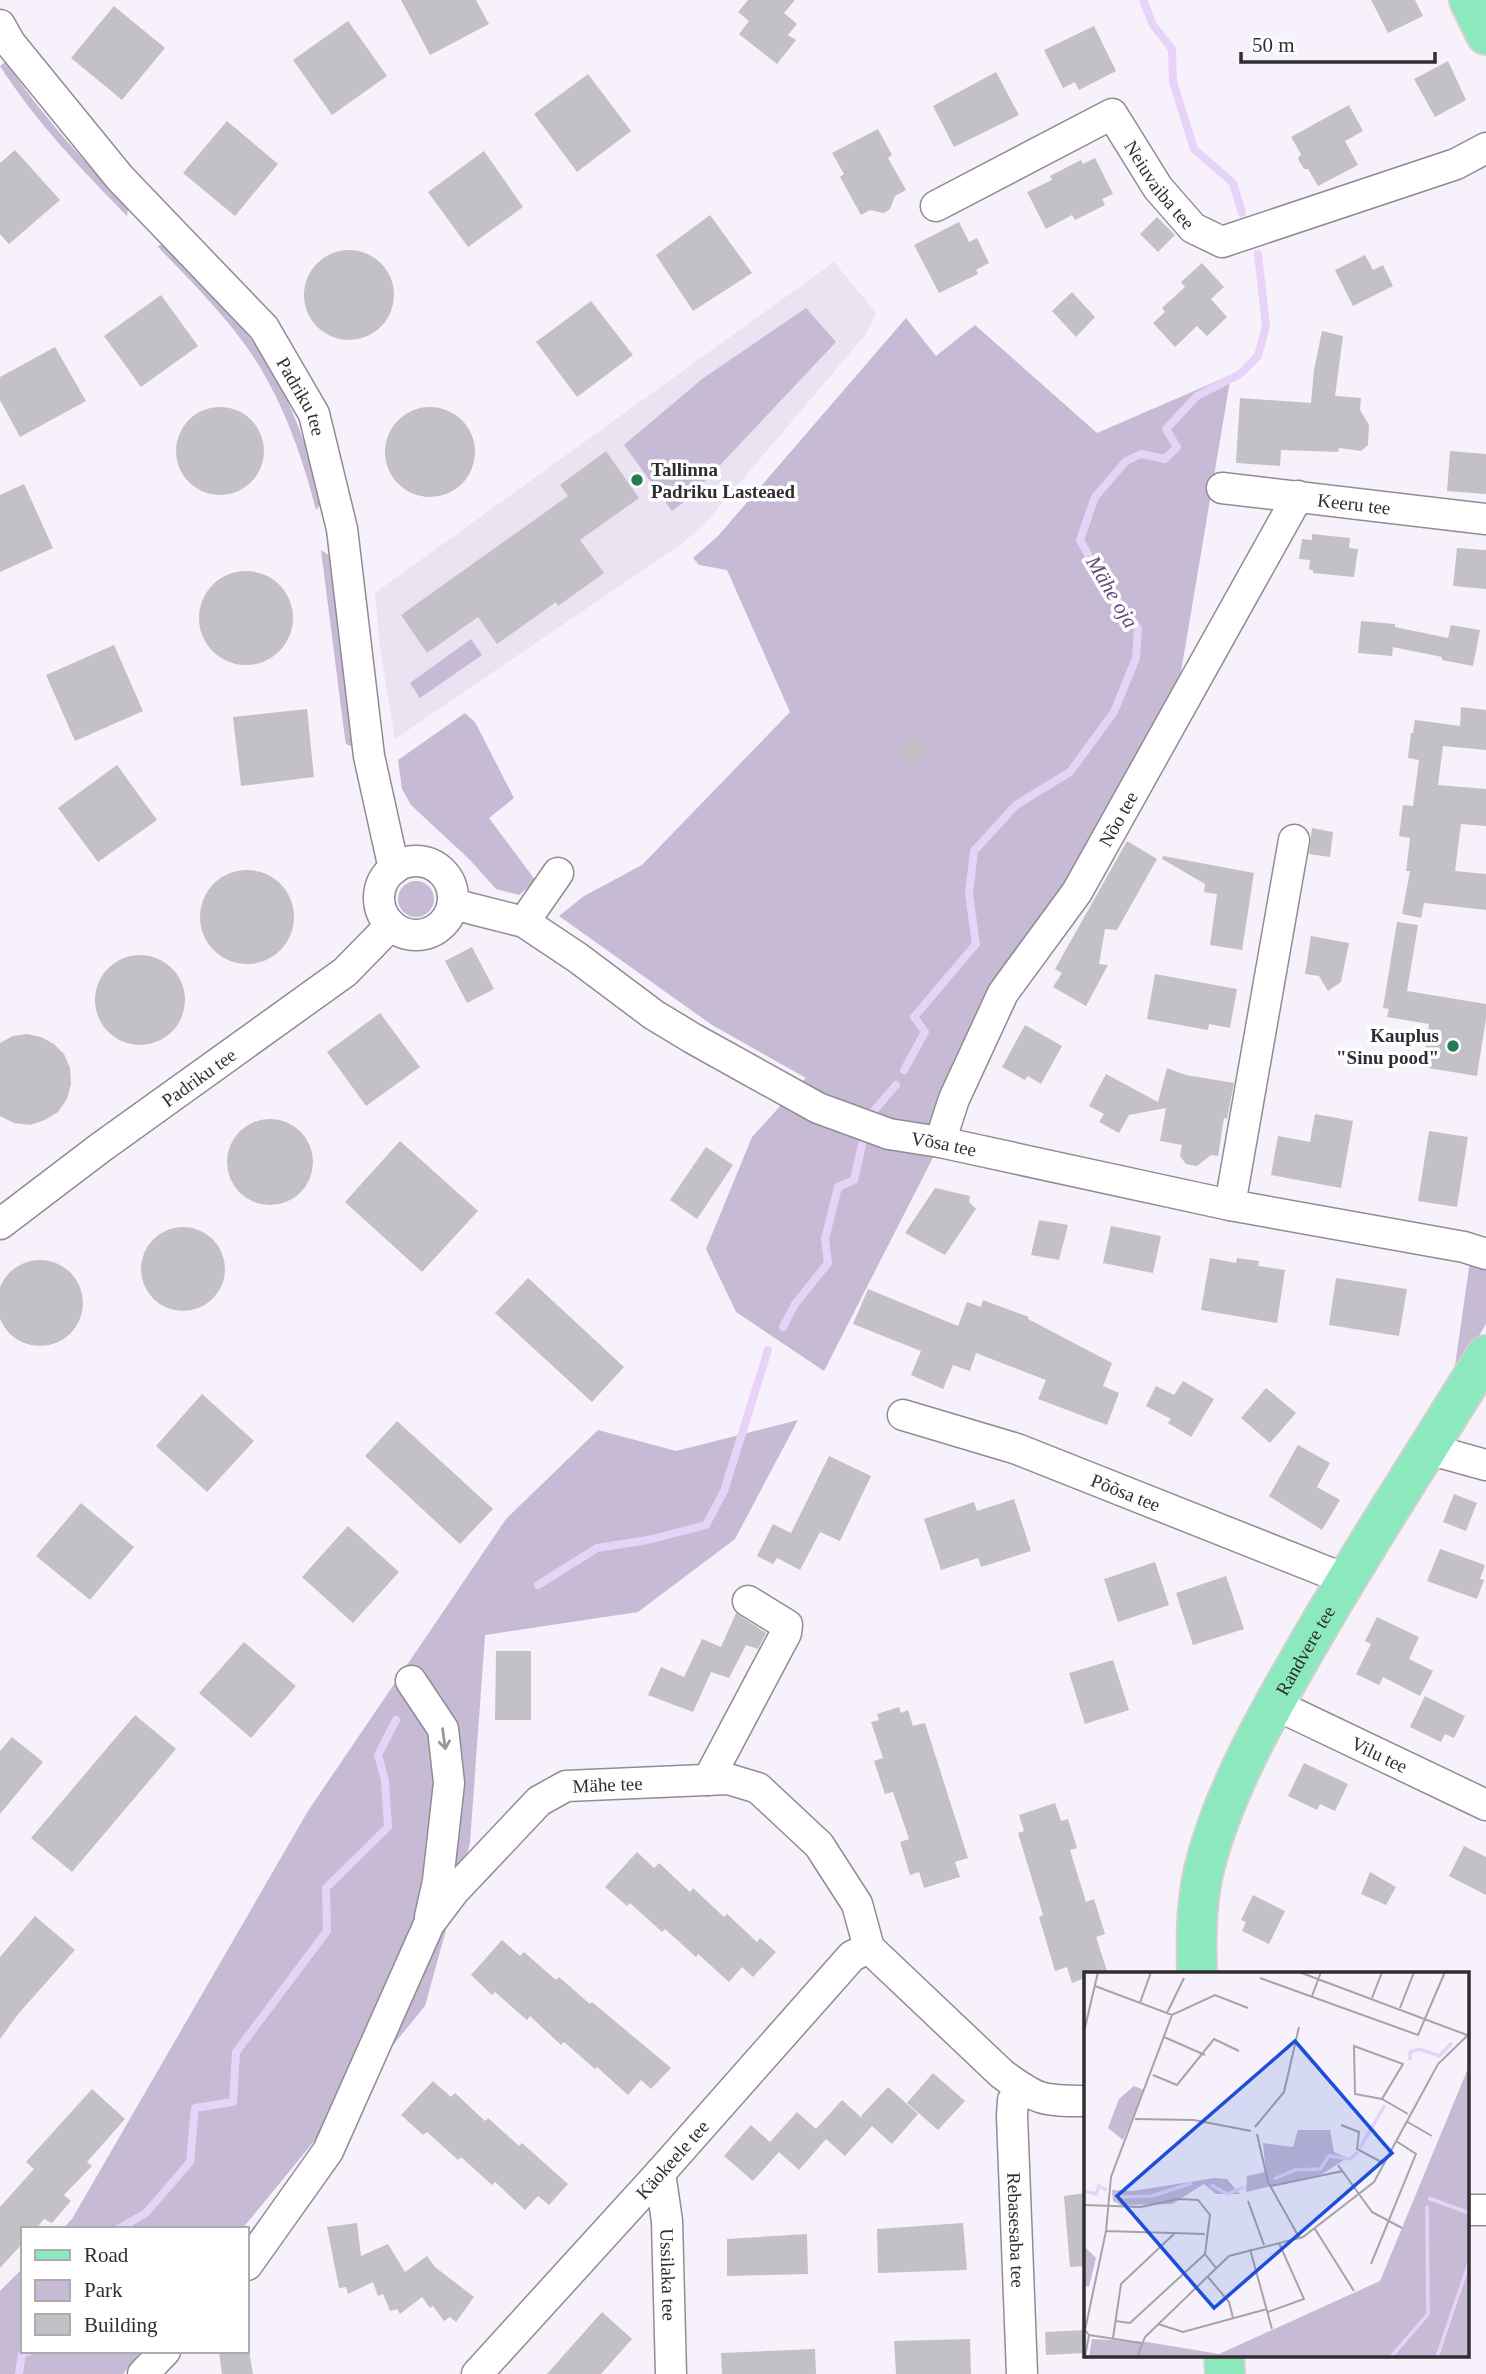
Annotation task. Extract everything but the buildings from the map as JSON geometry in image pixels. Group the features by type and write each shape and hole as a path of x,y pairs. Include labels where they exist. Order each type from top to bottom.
{"main road":[{"path":"1469,0 1486,35"},
{"name":"Randvere tee","path":"1198,1972 1196,1914 1207,1858 1225,1806 1274,1704 1345,1579 1486,1355"},
{"path":"1224,2356 1225,2374"}],"street":[{"name":"Padriku tee","path":"0,24 10,43 120,178 264,328 314,414 342,529 369,756 394,869"},
{"name":"Neiuvaiba tee","path":"936,205 1112,114 1158,188 1193,229 1222,242 1456,164 1486,148"},
{"name":"Keeru tee","path":"1222,488 1486,519"},
{"name":"Nõo tee","path":"940,1142 954,1099 1003,993 1077,892 1298,496"},
{"path":"1230,1205 1294,840"},
{"path":"414,861 435,866 444,873 450,882 453,904 444,922 427,934 407,934 391,925 384,915 379,903 380,890 385,878 394,869 414,861"},
{"path":"524,922 558,873"},
{"name":"Võsa tee","path":"453,904 524,922 654,1015 818,1108 889,1134 940,1142 1230,1205 1464,1247 1486,1254"},
{"name":"Padriku tee","path":"0,1224 100,1148 345,972 391,925"},
{"name":"Põõsa tee","path":"903,1415 1017,1449 1345,1579"},
{"path":"1428,1449 1486,1465"},
{"path":"708,1780 786,1633 787,1625 748,1601"},
{"path":"411,1681 443,1729 449,1783 438,1881 429,1924"},
{"name":"Vilu tee","path":"1274,1704 1486,1805"},
{"name":"Mähe tee","path":"248,2264 328,2151 429,1924 454,1892 539,1801 566,1786 728,1779 758,1788 819,1845 857,1904 869,1948"},
{"path":"869,1948 1002,2074 1021,2088 1036,2097 1051,2101 1084,2101"},
{"name":"Käokeele tee","path":"477,2374 852,1956 869,1948"},
{"name":"Rebasesaba tee","path":"1021,2088 1013,2100 1012,2116 1022,2374"},
{"name":"Ussilaka tee","path":"660,2173 667,2221 671,2374"},
{"path":"1468,2210 1486,2210"},
{"path":"143,2374 163,2353"}],"shaded area":[{"name":"Tallinna Padriku Lasteaed","path":"834,262 876,313 866,334 708,520 684,542 395,739 380,648 375,593"}],"green space":[{"path":"6,61 48,119 128,208 127,216 44,126 0,66"},
{"path":"166,244 230,313 274,375 299,428 312,466 322,503 316,510 287,420 266,377 230,326 157,246"},
{"path":"806,308 836,342 688,499 672,511 624,445 702,379"},
{"path":"906,318 936,356 975,325 1097,433 1231,375 1181,672 824,1371 736,1312 706,1249 752,1137 806,1078 712,1025 559,916 584,896 642,865 790,712 727,570 699,565 693,558 718,536"},
{"path":"321,550 330,556 355,748 346,744 345,739"},
{"path":"471,639 482,655 420,698 410,683"},
{"path":"465,713 475,722 514,798 489,818 536,881 519,895 496,889 469,859 411,805 402,789 398,760"},
{"path":"416,881 429,886 434,899 429,912 416,917 403,912 398,899 403,886"},
{"path":"1470,1261 1486,1267 1486,1324 1453,1380"},
{"path":"798,1420 735,1539 638,1612 485,1635 470,1843 425,2006 244,2227 64,2227 72,2219 308,1811 506,1519 598,1430 676,1451"},
{"path":"21,2270 21,2353 139,2353 123,2374 0,2374 0,2291"}],"waterway":[{"path":"1143,0 1153,25 1172,49 1173,82 1194,149 1233,183 1242,213"},
{"name":"Mähe oja","path":"904,1070 925,1032 914,1017 976,944 969,894 974,851 1016,805 1070,772 1114,712 1136,658 1138,629 1097,571 1080,540 1095,497 1126,461 1141,454 1165,459 1177,447 1166,429 1197,396 1240,374 1258,356 1266,326 1258,254"},
{"name":"Mähe oja","path":"872,1113 896,1085"},
{"path":"783,1327 795,1304 828,1263 825,1239 838,1187 854,1180 862,1145"},
{"path":"538,1585 597,1548 648,1540 706,1525 724,1491 768,1350"},
{"path":"122,2227 146,2213 190,2162 195,2108 233,2102 236,2052 327,1931 326,1888 388,1827 385,1780 378,1755 396,1720"},
{"path":"19,2374 22,2354 25,2353"}],"place":[{"name":"Tallinna Padriku Lasteaed","path":"637,480"},
{"name":"Kauplus \"Sinu pood\"","path":"1453,1046"}]}
